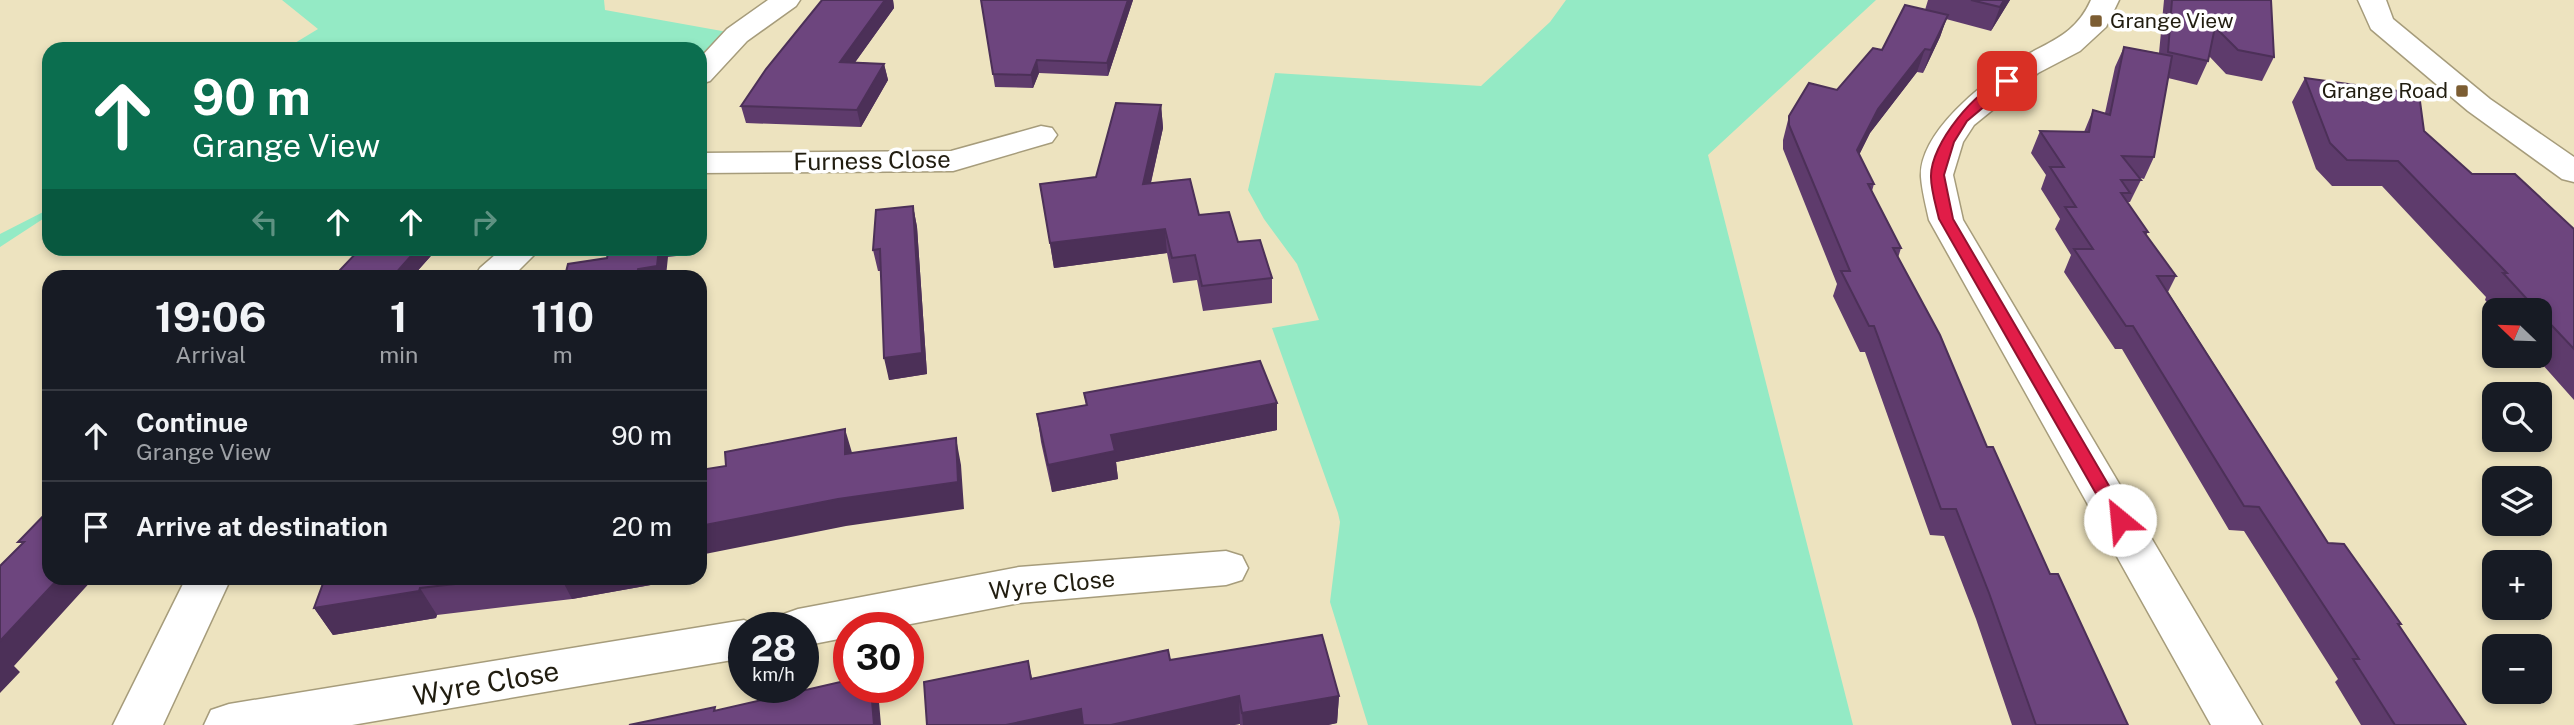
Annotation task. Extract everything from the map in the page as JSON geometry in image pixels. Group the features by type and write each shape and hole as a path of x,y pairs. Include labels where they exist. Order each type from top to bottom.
{"street":[{"path":"707,67 737,35 786,0"},
{"path":"2105,0 2096,21 2070,45 2028,67 1962,119 1947,142 1937,175 1946,219 2237,725"},
{"path":"2372,0 2381,23 2479,104 2574,172"},
{"name":"Furness Close","path":"707,163 953,161 1041,135"},
{"path":"500,270 515,256"},
{"name":"Wyre Close","path":"819,624 1019,585 1226,568"},
{"path":"138,725 205,585"},
{"name":"Wyre Close","path":"229,725 728,642"}],"green space":[{"path":"282,0 604,0 605,10 733,33 707,61 707,42 297,42 318,29"},
{"path":"1566,0 1876,0 1708,155 1853,725 1368,725 1330,602 1340,522 1338,513 1272,328 1319,320 1297,264 1264,219 1248,190 1275,73 1481,86 1550,22"},
{"path":"42,213 42,220 0,247 0,234"}],"building":[{"path":"822,0 885,0 840,62 884,64 857,110 741,106 766,69"},
{"path":"981,0 1128,0 1107,63 1037,60 1031,75 993,74"},
{"path":"1971,0 2004,0 2000,7"},
{"path":"2172,0 2271,0 2274,57 2238,50 2215,27 2208,61 2168,52"},
{"path":"1905,5 1948,15 1931,50 1925,49 1878,109 1857,150 1874,184 1868,184 1901,248 1893,248 1940,335 1987,447 1993,447 2050,574 2058,574 2128,725 2036,725 1956,509 1941,509 1874,326 1869,326 1841,271 1850,271 1789,125 1789,116 1809,83 1837,90 1873,48 1882,50"},
{"path":"2124,47 2172,56 2154,157 2122,156 2141,180 2121,180 2130,193 2121,193 2148,232 2144,232 2176,276 2157,276 2328,543 2344,544 2401,624 2398,624 2466,725 2395,725 2353,659 2359,659 2259,507 2244,506 2133,326 2126,326 2074,249 2093,249 2065,207 2076,207 2050,167 2064,167 2040,131 2089,132 2093,110 2110,115"},
{"path":"2305,78 2419,94 2424,131 2472,174 2515,174 2574,229 2574,349 2552,326 2552,298 2526,298 2503,273 2507,273 2398,161 2347,160 2330,143"},
{"path":"1116,103 1161,105 1143,184 1190,179 1199,215 1229,212 1238,242 1260,240 1272,278 1202,286 1195,255 1172,258 1165,229 1050,243 1040,184 1096,177"},
{"path":"913,206 922,353 884,358 880,249 873,250 876,210"},
{"path":"353,256 411,256 399,270 340,270"},
{"path":"658,256 657,266 638,270 566,270 568,264 607,258"},
{"path":"1260,361 1277,403 1111,435 1115,451 1048,465 1037,414 1087,405 1084,393"},
{"path":"845,429 845,454 956,438 958,482 838,499 707,525 707,469 726,466 725,452"},
{"path":"42,517 42,585 52,585 0,641 0,566 24,542 18,542"},
{"path":"322,585 446,585 420,588 419,591 314,608"},
{"path":"1322,635 1339,696 1242,713 1239,696 1111,725 1083,725 1081,709 1006,725 927,725 924,682 1028,661 1031,679 1168,650 1170,660"},
{"path":"833,684 833,703 872,703 874,725 629,725 715,707 714,711 749,703 819,703 819,687"}],"place":[{"name":"Grange View","path":"2096,21"},
{"name":"Grange Road","path":"2462,91"}],"route":[{"path":"2007,81 1962,119 1947,142 1937,175 1946,219 1976,276 2120,520"}]}
